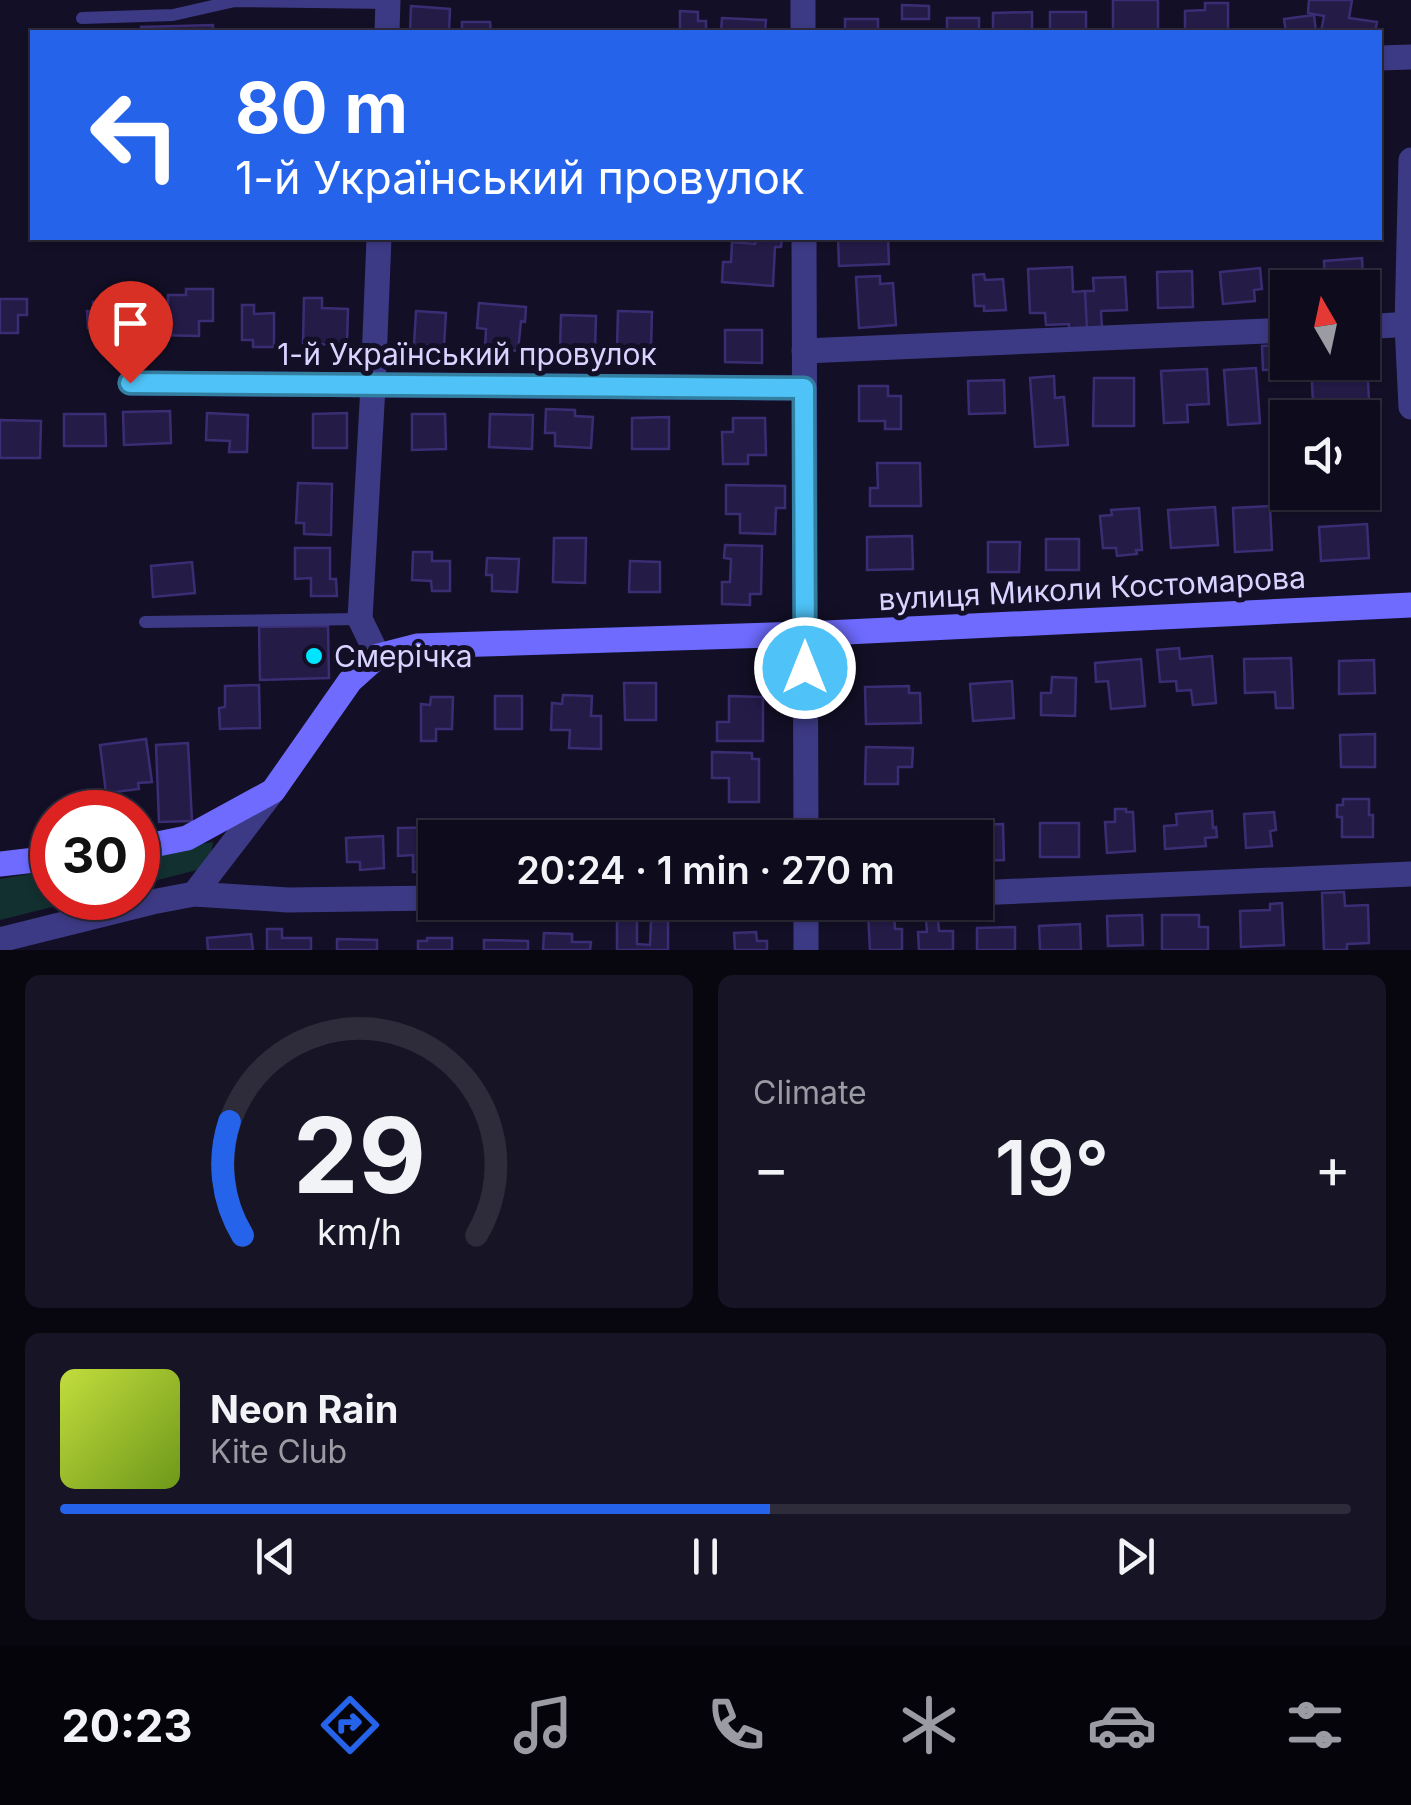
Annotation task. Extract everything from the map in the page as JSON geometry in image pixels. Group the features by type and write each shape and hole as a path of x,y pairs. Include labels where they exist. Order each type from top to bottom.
{"street":[{"path":"803,0 803,30"},
{"path":"386,30 388,2"},
{"path":"1382,58 1411,56"},
{"path":"1411,160 1411,407"},
{"path":"194,894 350,681 378,656 360,619 379,240"},
{"path":"804,240 806,820"},
{"path":"1380,326 1409,324"},
{"path":"804,352 1270,331"},
{"name":"1-й Український провулок","path":"130,383 804,388"},
{"name":"вулиця Миколи Костомарова","path":"378,656 417,646 805,634 1411,605"},
{"path":"160,844 187,838 272,791"},
{"path":"0,864 30,861"},
{"path":"993,891 1411,874"},
{"path":"0,940 194,894 288,900 418,898"},
{"path":"806,920 806,950"}],"lane":[{"path":"82,18 173,15 235,1 388,2"},
{"path":"145,622 360,619"}],"green space":[{"path":"213,842 209,867 160,879 160,851"},
{"path":"30,874 30,912 0,920 0,879"}],"building":[{"path":"1113,0 1158,0 1158,30 1113,30"},
{"path":"1309,0 1352,0 1349,18 1377,22 1375,30 1321,30 1324,16 1308,13"},
{"path":"1205,3 1228,3 1228,30 1185,30 1185,11 1205,10"},
{"path":"902,5 929,6 929,19 902,19"},
{"path":"411,6 450,9 449,30 410,30"},
{"path":"680,11 698,12 698,21 706,21 706,30 680,30"},
{"path":"1032,12 1032,30 993,30 993,13"},
{"path":"1050,12 1086,12 1086,30 1050,30"},
{"path":"1314,15 1316,30 1286,30 1284,19"},
{"path":"722,18 766,20 765,30 721,30"},
{"path":"947,18 979,18 979,30 947,30"},
{"path":"845,19 878,19 878,30 845,30"},
{"path":"462,22 490,22 491,30 462,30"},
{"path":"213,25 213,30 142,30 141,27"},
{"path":"756,240 782,240 781,247 775,247 773,286 722,282 723,262 731,262 732,242 755,244"},
{"path":"838,240 888,240 889,264 839,266"},
{"path":"1362,258 1363,270 1324,270 1324,261"},
{"path":"1072,267 1073,292 1085,291 1087,330 1069,331 1069,324 1046,325 1045,313 1030,313 1028,269"},
{"path":"1260,268 1262,289 1254,290 1255,301 1223,304 1220,272"},
{"path":"1192,271 1193,307 1158,308 1157,272"},
{"path":"984,274 985,280 1003,279 1006,310 984,311 984,306 975,306 973,275"},
{"path":"880,276 880,284 893,283 896,325 859,328 856,277"},
{"path":"1125,277 1127,310 1101,311 1102,328 1087,330 1085,291 1094,291 1093,278"},
{"path":"186,289 213,289 213,321 199,321 199,336 156,335 156,311 168,311 168,295 186,295"},
{"path":"304,298 322,298 322,308 348,309 347,345 303,344"},
{"path":"0,299 27,299 27,315 18,315 18,333 0,333"},
{"path":"93,302 137,302 137,336 94,335 94,328 88,328 87,311 93,312"},
{"path":"479,303 526,307 518,351 485,348 486,329 477,328"},
{"path":"242,305 254,305 254,314 274,313 274,347 253,347 253,340 242,340"},
{"path":"416,311 446,313 444,346 414,345"},
{"path":"618,311 652,312 651,348 617,347"},
{"path":"561,315 596,316 595,351 560,350"},
{"path":"725,330 762,330 762,363 725,362"},
{"path":"1262,346 1270,346 1270,370 1263,370"},
{"path":"1256,368 1260,423 1228,425 1224,370"},
{"path":"1207,369 1209,404 1187,405 1188,422 1164,423 1161,371"},
{"path":"1054,376 1055,398 1064,397 1068,445 1035,447 1030,378"},
{"path":"1094,378 1134,378 1134,426 1093,426"},
{"path":"1004,380 1005,413 969,414 968,381"},
{"path":"1312,380 1368,380 1369,400 1313,400"},
{"path":"859,386 888,386 888,396 901,396 901,429 885,429 885,421 859,421"},
{"path":"546,409 575,410 575,416 593,417 591,448 555,446 555,433 545,433"},
{"path":"170,411 171,443 124,445 123,412"},
{"path":"207,413 248,415 247,452 229,452 230,441 206,440"},
{"path":"347,413 347,448 313,448 313,414"},
{"path":"64,414 105,414 106,446 64,446"},
{"path":"412,414 445,414 446,449 412,450"},
{"path":"490,414 533,415 532,449 489,447"},
{"path":"669,417 669,449 632,449 632,418"},
{"path":"733,418 765,418 766,455 748,455 748,464 723,464 722,432 733,432"},
{"path":"0,420 41,421 40,458 0,458"},
{"path":"877,463 920,463 921,506 870,506 870,488 878,488"},
{"path":"298,483 332,484 331,535 304,534 304,523 296,523"},
{"path":"726,485 785,486 785,508 776,508 775,534 740,533 740,514 726,514"},
{"path":"1270,506 1272,550 1235,552 1233,508"},
{"path":"1215,507 1218,545 1171,548 1168,510"},
{"path":"1139,508 1142,550 1117,556 1116,548 1103,548 1100,516 1112,515 1111,510"},
{"path":"1367,524 1369,558 1321,561 1319,527"},
{"path":"912,536 913,569 867,570 867,537"},
{"path":"554,538 586,538 585,583 553,582"},
{"path":"1046,539 1079,539 1079,570 1046,570"},
{"path":"988,542 1020,542 1019,572 988,572"},
{"path":"725,545 762,546 761,594 750,594 750,605 722,604 722,582 730,582 731,559 724,558"},
{"path":"295,548 330,548 330,579 336,579 337,596 311,596 311,578 295,579"},
{"path":"413,552 432,552 432,561 450,561 450,591 432,591 431,581 412,580"},
{"path":"487,558 519,559 517,592 492,591 492,575 486,575"},
{"path":"630,561 660,562 660,592 629,592"},
{"path":"192,562 195,593 153,597 151,566"},
{"path":"328,626 329,678 260,680 259,627"},
{"path":"1179,648 1180,659 1212,656 1216,703 1193,705 1191,690 1177,691 1176,681 1160,682 1157,650"},
{"path":"1291,658 1293,708 1276,708 1275,692 1245,693 1244,659"},
{"path":"1141,659 1145,706 1111,709 1108,681 1096,682 1095,663"},
{"path":"1374,660 1375,693 1339,694 1339,661"},
{"path":"1052,677 1076,678 1075,716 1041,715 1041,693 1051,693"},
{"path":"1012,681 1014,718 973,721 970,684"},
{"path":"624,683 656,683 656,720 625,720"},
{"path":"259,685 260,728 220,729 219,708 225,707 225,686"},
{"path":"909,686 909,693 920,693 921,723 866,724 865,687"},
{"path":"563,695 592,696 591,716 601,716 601,749 569,748 570,730 551,730 552,703 562,704"},
{"path":"495,696 522,696 522,729 495,729"},
{"path":"729,696 763,697 763,741 717,741 717,722 729,722"},
{"path":"431,697 453,697 452,729 436,729 436,741 421,741 421,704 430,705"},
{"path":"1375,734 1375,767 1341,767 1340,735"},
{"path":"146,739 152,782 138,783 139,789 106,790 100,745"},
{"path":"188,743 192,821 160,822 156,745"},
{"path":"866,747 913,748 912,767 898,767 898,784 865,784"},
{"path":"712,752 752,753 752,759 759,759 759,802 729,802 729,778 712,778"},
{"path":"1343,799 1369,799 1373,837 1342,837 1342,817 1337,817 1337,805 1343,805"},
{"path":"1115,809 1133,812 1135,851 1107,853 1105,822 1115,822"},
{"path":"1212,811 1217,837 1205,838 1206,846 1165,849 1164,826 1177,825 1176,814"},
{"path":"1274,812 1276,830 1270,831 1272,846 1246,848 1244,814"},
{"path":"1040,823 1079,823 1079,857 1040,857"},
{"path":"993,824 1003,824 1004,860 993,860"},
{"path":"398,828 418,828 418,872 413,872 413,855 398,856"},
{"path":"383,836 384,868 360,870 360,862 347,862 346,838"},
{"path":"1344,892 1345,906 1368,905 1369,943 1347,944 1347,950 1324,950 1322,893"},
{"path":"1282,903 1284,945 1241,947 1240,911 1270,910 1270,904"},
{"path":"1142,915 1143,945 1108,946 1107,916"},
{"path":"1162,915 1199,915 1199,927 1208,927 1208,950 1162,950"},
{"path":"637,920 637,944 650,945 651,921 668,921 668,950 617,950 617,921"},
{"path":"868,920 894,920 895,929 902,929 902,950 870,950"},
{"path":"926,920 938,920 939,931 953,931 953,950 919,950 918,932 927,932"},
{"path":"1080,924 1081,950 1040,950 1039,926"},
{"path":"1015,927 1015,950 977,950 977,928"},
{"path":"267,929 282,929 282,938 311,938 311,950 267,950"},
{"path":"756,932 757,941 767,941 767,950 735,950 734,933"},
{"path":"544,933 572,934 572,942 591,942 590,950 543,950"},
{"path":"251,934 253,950 208,950 207,938"},
{"path":"452,938 452,950 418,950 418,941"},
{"path":"337,939 377,940 377,950 337,950"},
{"path":"484,940 528,941 528,950 484,950"}],"place":[{"name":"Смерічка","path":"314,656"}],"route":[{"path":"130,383 804,388 805,668"}]}
